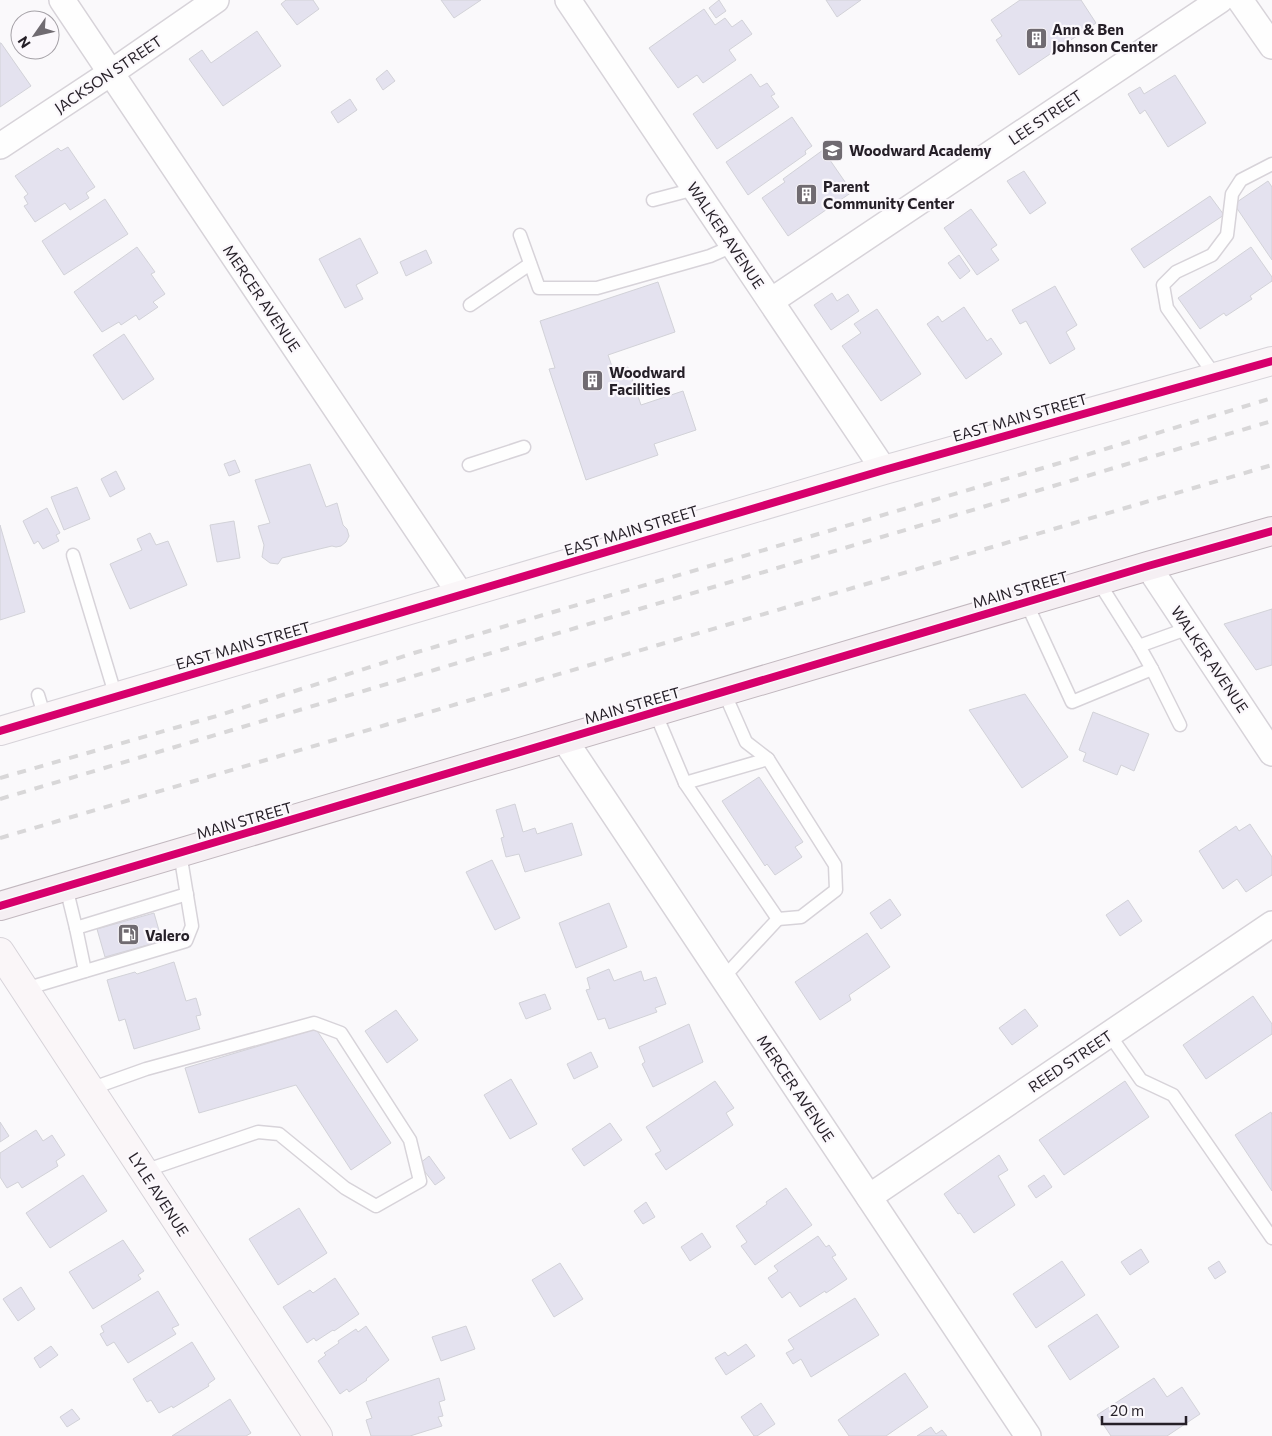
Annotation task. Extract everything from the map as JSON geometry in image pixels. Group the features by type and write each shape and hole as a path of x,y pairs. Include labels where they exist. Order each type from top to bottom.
{"main road":[{"name":"MAIN STREET","path":"0,906 1272,531"}],"street":[{"name":"MERCER AVENUE","path":"62,0 461,595"},
{"name":"JACKSON STREET","path":"0,146 216,0"},
{"name":"WALKER AVENUE","path":"568,0 884,470"},
{"name":"LEE STREET","path":"770,301 1220,0"},
{"path":"1240,0 1272,46"},
{"name":"EAST MAIN STREET","path":"0,731 41,706 116,697 884,470 1272,361"},
{"name":"WALKER AVENUE","path":"1148,566 1272,753"},
{"name":"MERCER AVENUE","path":"564,739 1028,1436"},
{"name":"REED STREET","path":"869,1197 1272,924"},
{"name":"LYLE AVENUE","path":"0,952 318,1436"}],"lane":[{"path":"1216,376 1168,308 1163,285 1176,272 1212,255 1227,235 1232,194 1241,180 1272,164"},
{"path":"653,200 695,188"},
{"path":"520,235 539,288 597,288 710,256 733,246"},
{"path":"470,305 530,264"},
{"path":"468,465 524,447"},
{"path":"73,555 116,697"},
{"path":"1098,581 1140,646 1180,725"},
{"path":"1026,602 1072,702 1152,669"},
{"path":"1140,646 1189,628"},
{"path":"723,978 778,919 800,918 836,890 835,865 768,759 746,742 724,692"},
{"path":"655,712 685,783 778,919"},
{"path":"685,783 768,759"},
{"path":"25,989 186,941 192,926 180,853"},
{"path":"66,887 85,971"},
{"path":"76,928 187,894"},
{"path":"90,1090 146,1069 314,1024 340,1034 410,1140 420,1181 376,1206 345,1188 279,1134 258,1132 144,1171"},
{"path":"1110,1034 1141,1080 1173,1095 1272,1238"}],"building":[{"path":"286,0 313,0 319,9 297,25 281,4"},
{"path":"441,0 481,0 454,18"},
{"path":"719,0 726,11 716,18 709,8"},
{"path":"826,0 861,0 837,17"},
{"name":"Ann & Ben Johnson Center","path":"1020,0 1081,0 1096,23 1019,75 996,40 1002,36 991,20"},
{"path":"704,9 715,25 725,18 732,27 742,20 752,34 729,50 736,60 703,83 697,75 678,88 649,48"},
{"path":"257,31 281,66 223,106 189,59 202,50 211,63"},
{"path":"1,43 10,56 10,60 13,60 31,86 0,107"},
{"path":"387,70 395,81 383,90 376,79"},
{"path":"751,74 760,87 767,83 775,94 771,96 779,107 717,149 693,114"},
{"path":"1175,75 1206,123 1168,147 1145,110 1140,114 1128,94 1140,87 1144,94"},
{"path":"350,99 357,110 338,123 331,112"},
{"path":"792,117 812,146 805,151 806,154 748,195 726,162"},
{"path":"68,147 95,187 86,193 89,198 70,210 65,203 35,222 24,206 28,204 24,197 28,194 15,176 58,148 61,151"},
{"name":"Parent Community Center","path":"823,150 852,192 788,236 762,198 785,182 783,179"},
{"path":"1024,171 1046,203 1030,214 1007,181"},
{"path":"1268,181 1272,187 1272,260 1234,204"},
{"path":"1210,196 1224,215 1144,268 1131,249"},
{"path":"105,199 128,234 64,275 42,241"},
{"path":"971,209 997,245 991,249 999,260 977,275 944,228"},
{"path":"360,238 378,273 356,285 363,299 345,308 319,259"},
{"path":"137,247 155,272 151,274 165,294 153,302 158,307 139,320 136,315 121,325 119,322 102,332 74,292"},
{"path":"1251,247 1272,277 1272,281 1250,296 1252,299 1226,316 1224,313 1200,329 1178,298"},
{"path":"426,250 432,263 406,276 400,262"},
{"path":"959,255 970,271 960,279 948,263"},
{"name":"Woodward Facilities","path":"658,282 675,332 608,355 614,372 628,367 641,405 683,391 696,430 654,444 658,455 586,480 549,369 555,368 540,321"},
{"path":"1055,286 1077,325 1066,332 1075,349 1050,364 1026,321 1020,324 1012,310"},
{"path":"832,293 837,301 848,294 859,311 831,330 814,305"},
{"path":"964,307 987,341 991,338 1002,354 966,379 927,324 938,316 942,322"},
{"path":"877,309 921,374 881,401 842,346 861,333 854,324"},
{"path":"124,334 154,379 123,400 93,355"},
{"path":"235,460 240,472 229,476 224,464"},
{"path":"310,464 326,507 337,503 343,525 347,529 349,536 341,546 332,546 282,558 278,564 270,563 262,557 264,545 258,526 270,523 255,480"},
{"path":"116,471 125,489 110,497 101,479"},
{"path":"77,487 90,519 64,530 51,497"},
{"path":"47,508 60,533 56,535 59,541 43,549 38,541 34,544 23,521"},
{"path":"234,521 240,558 217,562 210,525"},
{"path":"0,525 25,612 0,620"},
{"path":"150,533 156,545 168,541 187,585 130,609 110,564 142,550 137,539"},
{"path":"1272,609 1272,665 1256,670 1224,624"},
{"path":"1025,694 1068,757 1022,788 969,710"},
{"path":"1093,712 1149,734 1134,771 1121,765 1117,775 1083,761 1086,753 1079,750"},
{"path":"759,777 803,842 795,847 802,857 775,875 767,864 765,866 722,801"},
{"path":"515,804 523,832 535,828 537,834 572,823 582,855 525,872 519,854 506,857 501,838 504,837 496,810"},
{"path":"1250,824 1272,857 1272,875 1246,892 1237,879 1223,889 1199,851 1236,826 1239,831"},
{"path":"492,860 520,918 495,930 466,872"},
{"path":"890,899 901,915 881,929 870,913"},
{"path":"1128,900 1142,921 1120,936 1106,915"},
{"path":"609,903 627,947 576,968 559,923"},
{"name":"Valero","path":"154,913 162,941 105,957 97,929"},
{"path":"867,933 890,967 849,995 851,1000 820,1020 795,982"},
{"path":"174,962 186,1001 196,998 201,1015 196,1016 200,1029 134,1049 125,1019 119,1021 107,980 135,972 137,974"},
{"path":"609,969 614,981 641,971 644,981 656,977 666,1004 655,1008 657,1012 609,1029 605,1018 598,1020 586,990 590,989 587,978"},
{"path":"545,994 551,1009 526,1019 519,1003"},
{"path":"1253,996 1272,1024 1272,1034 1206,1079 1183,1045"},
{"path":"1025,1009 1038,1026 1012,1045 999,1028"},
{"path":"396,1010 418,1040 387,1063 365,1031"},
{"path":"689,1024 703,1062 653,1087 642,1064 645,1062 639,1047"},
{"path":"316,1029 391,1143 351,1170 296,1085 199,1113 185,1068"},
{"path":"591,1052 598,1067 574,1079 567,1064"},
{"path":"511,1079 537,1124 510,1139 484,1095"},
{"path":"715,1081 734,1108 726,1113 733,1125 666,1170 655,1154 661,1151 646,1127"},
{"path":"1125,1081 1149,1117 1064,1175 1039,1140"},
{"path":"1271,1112 1272,1115 1272,1191 1235,1135"},
{"path":"0,1122 9,1136 0,1142"},
{"path":"610,1123 622,1140 584,1166 572,1149"},
{"path":"36,1130 43,1141 52,1135 65,1155 56,1161 58,1166 22,1188 18,1182 7,1188 0,1177 0,1153"},
{"path":"999,1155 1008,1170 998,1176 1015,1205 974,1233 944,1194"},
{"path":"429,1156 445,1178 435,1185 419,1164"},
{"path":"83,1175 107,1211 50,1248 26,1213"},
{"path":"1044,1175 1052,1187 1036,1198 1028,1186"},
{"path":"786,1188 812,1225 755,1265 741,1246 747,1242 736,1226"},
{"path":"646,1202 655,1217 643,1224 634,1211"},
{"path":"299,1208 327,1253 278,1285 249,1239"},
{"path":"702,1233 711,1247 690,1261 681,1247"},
{"path":"818,1236 826,1247 829,1245 836,1255 832,1257 847,1279 800,1307 790,1292 782,1298 768,1278 778,1271 774,1266"},
{"path":"123,1240 144,1271 138,1275 141,1279 93,1309 69,1272"},
{"path":"1141,1249 1149,1262 1130,1275 1121,1262"},
{"path":"1062,1261 1085,1295 1036,1328 1013,1294"},
{"path":"1219,1261 1226,1272 1215,1279 1208,1268"},
{"path":"560,1263 583,1299 554,1317 532,1280"},
{"path":"335,1278 359,1314 334,1331 316,1341 314,1338 307,1343 283,1307 310,1290 313,1293"},
{"path":"21,1287 35,1309 18,1321 3,1299"},
{"path":"158,1291 179,1325 172,1328 176,1334 128,1363 114,1342 107,1346 100,1334 104,1332 101,1326"},
{"path":"855,1298 879,1335 811,1377 801,1359 793,1364 786,1353 794,1349 788,1340"},
{"path":"1097,1314 1119,1347 1070,1380 1048,1346"},
{"path":"366,1326 389,1360 367,1380 349,1392 347,1389 340,1394 318,1361 326,1355 324,1353 339,1343 338,1341 356,1329 358,1332"},
{"path":"466,1326 475,1349 441,1361 432,1337"},
{"path":"192,1342 215,1379 208,1384 209,1386 173,1408 172,1406 159,1413 151,1400 147,1402 133,1379"},
{"path":"746,1344 755,1356 726,1375 715,1358 725,1352 728,1356"},
{"path":"51,1346 58,1355 40,1368 34,1358"},
{"path":"905,1373 928,1407 886,1436 849,1436 838,1420"},
{"path":"439,1378 445,1400 439,1402 443,1416 438,1417 442,1426 410,1436 371,1436 366,1420 372,1418 366,1402"},
{"path":"1154,1378 1167,1397 1182,1387 1200,1414 1167,1436 1111,1436 1097,1415"},
{"path":"230,1399 251,1433 246,1436 172,1436"},
{"path":"761,1403 775,1424 754,1436 741,1417"},
{"path":"72,1409 80,1419 67,1427 60,1417"},
{"path":"931,1427 936,1434 942,1430 947,1436 917,1436"}],"railway":[{"path":"0,778 220,715 414,653 1053,465 1272,398"},
{"path":"0,799 1272,421"},
{"path":"0,838 1272,465"}],"cycle path":[{"path":"0,731 884,470 1272,361"},
{"path":"0,906 1272,531"}],"place":[{"name":"Ann & Ben Johnson Center","path":"1036,38"},
{"name":"Woodward Academy","path":"833,150"},
{"name":"Parent Community Center","path":"807,195"},
{"name":"Woodward Facilities","path":"593,381"},
{"name":"Valero","path":"129,935"}]}
